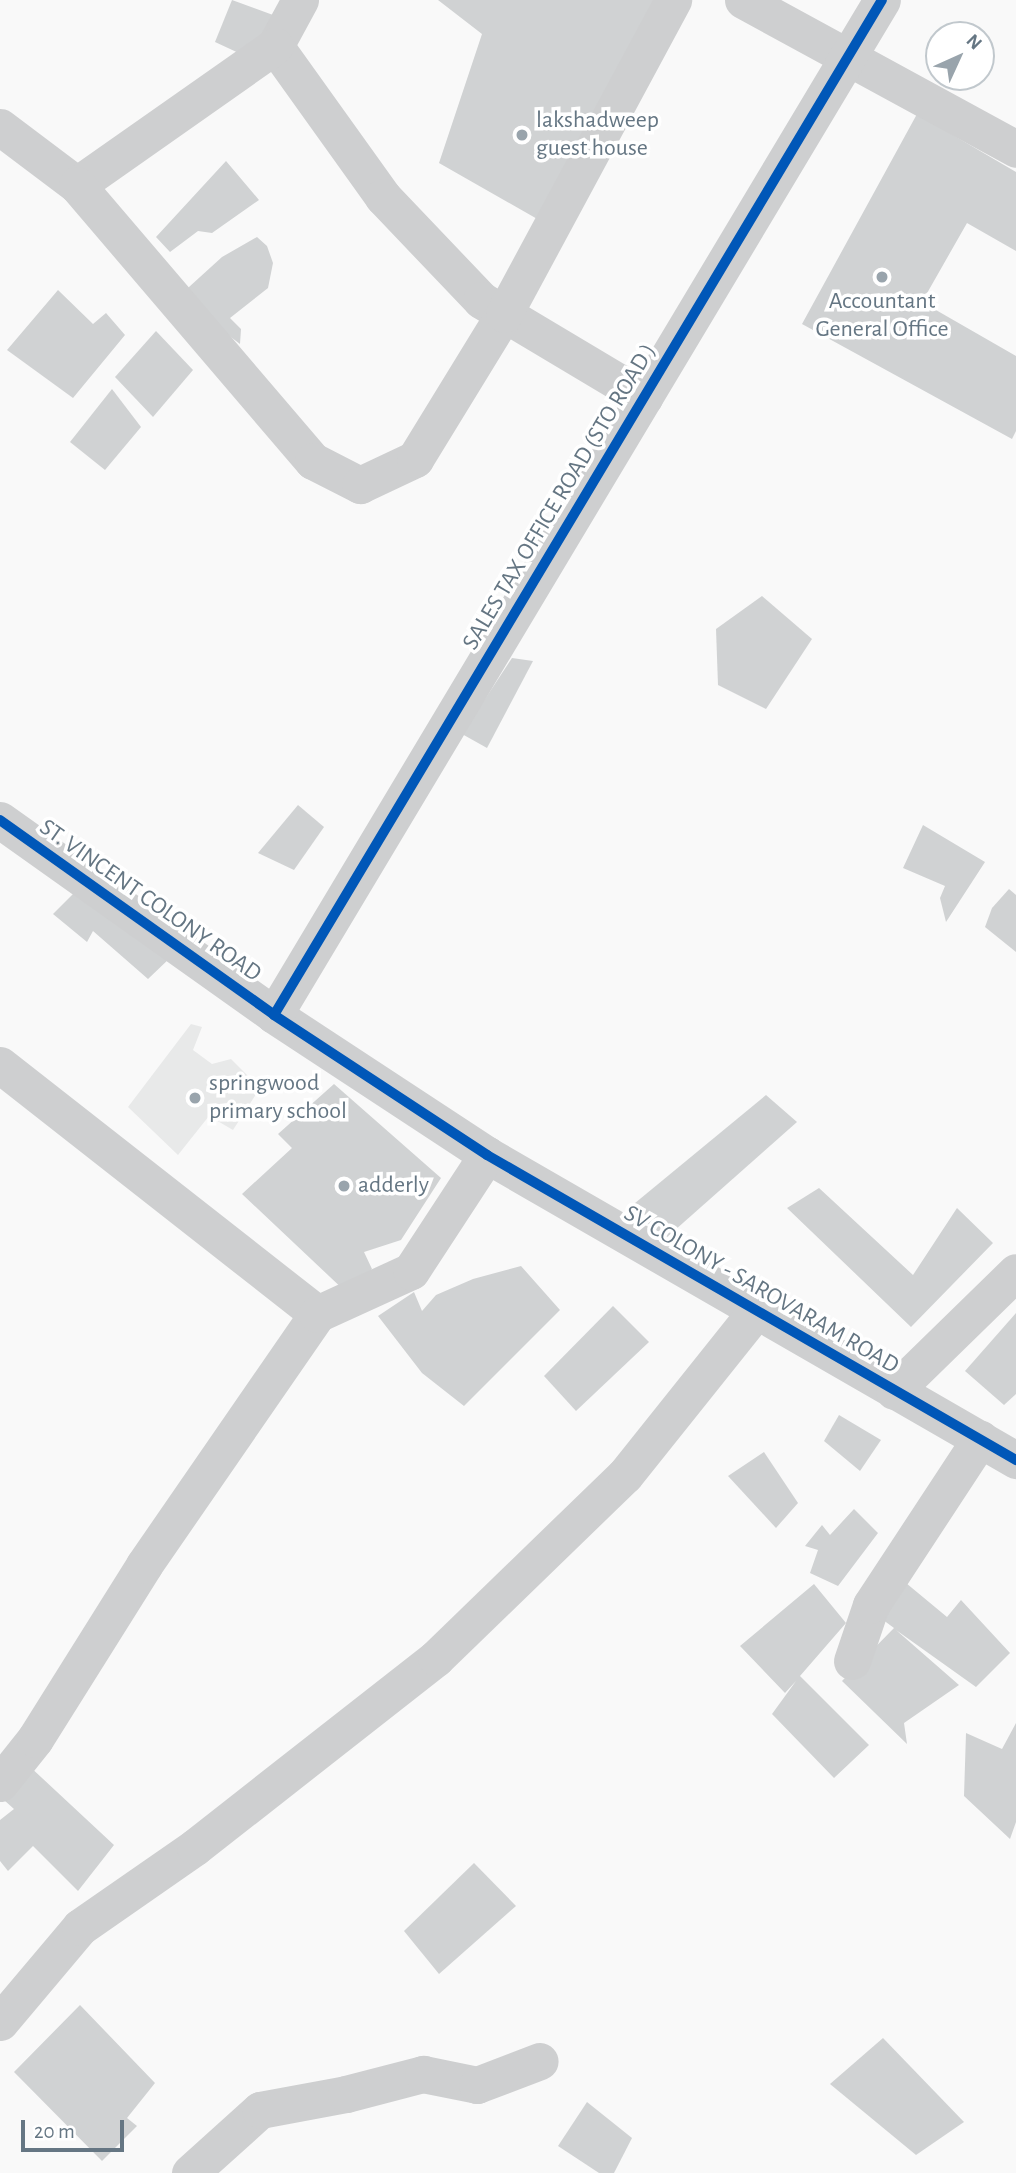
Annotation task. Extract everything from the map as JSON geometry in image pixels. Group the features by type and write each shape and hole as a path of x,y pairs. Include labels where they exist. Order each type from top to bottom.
{"street":[{"path":"78,185 275,46 300,0"},
{"path":"0,127 78,185 313,461 360,485 415,459 504,314 673,0"},
{"path":"743,0 1016,149"},
{"name":"SALES TAX OFFICE ROAD (STO ROAD )","path":"274,1015 882,0"},
{"path":"275,46 383,197 481,300 644,397"},
{"name":"ST. VINCENT COLONY ROAD","path":"0,820 274,1015 487,1155"},
{"path":"2,1071 317,1314"},
{"path":"0,1783 35,1739 144,1565 317,1314 411,1271 487,1155"},
{"name":"SV COLONY - SAROVARAM ROAD","path":"487,1155 755,1312 1016,1460"},
{"path":"894,1391 1016,1272"},
{"path":"0,2022 80,1927 195,1847 436,1658 625,1475 755,1312"},
{"path":"852,1661 871,1605 980,1439"},
{"path":"190,2173 260,2110 346,2094 423,2074 477,2085 540,2061"}],"shaded area":[{"name":"springwood primary school","path":"191,1024 202,1027 193,1050 212,1064 231,1059 260,1088 233,1130 209,1116 178,1155 128,1107"}],"building":[{"path":"232,0 273,15 258,62 215,42"},
{"name":"lakshadweep guest house","path":"438,0 661,0 560,232 439,163 482,34"},
{"name":"Accountant General Office","path":"917,114 1016,172 1016,251 967,223 922,302 1016,356 1016,431 1012,439 802,324"},
{"path":"226,161 259,200 212,233 198,231 170,252 156,237"},
{"path":"257,237 267,246 273,263 268,288 230,318 241,329 240,344 178,297 222,257"},
{"path":"58,290 93,324 106,313 125,335 73,398 7,350"},
{"path":"156,331 193,370 153,417 115,377"},
{"path":"112,389 141,427 105,470 70,442"},
{"path":"762,596 812,639 766,709 718,685 716,629"},
{"path":"512,658 533,661 487,748 462,734"},
{"path":"298,805 324,827 294,870 258,853"},
{"path":"923,825 985,862 946,922 940,898 945,886 903,868"},
{"path":"80,887 171,957 148,979 93,931 87,942 53,914"},
{"path":"1009,889 1016,895 1016,952 985,927 992,908"},
{"name":"adderly","path":"334,1084 441,1178 401,1240 364,1252 372,1269 347,1293 242,1194 292,1148 278,1134"},
{"path":"766,1095 797,1122 666,1238 629,1208"},
{"path":"819,1188 913,1275 957,1208 993,1243 911,1327 787,1208"},
{"path":"521,1266 560,1310 464,1406 422,1373 378,1316 414,1292 422,1311 436,1295 473,1279"},
{"path":"613,1306 649,1342 576,1411 544,1376"},
{"path":"1016,1313 1016,1394 1004,1405 965,1371"},
{"path":"839,1415 881,1440 860,1471 824,1441"},
{"path":"764,1452 798,1503 776,1528 728,1476"},
{"path":"854,1509 878,1533 838,1586 810,1573 818,1550 805,1546 822,1525 830,1535"},
{"path":"906,1583 947,1617 961,1600 1010,1653 976,1687 896,1630 959,1685 904,1723 907,1744 842,1681 894,1628 875,1614"},
{"path":"814,1584 846,1623 800,1676 869,1745 834,1778 772,1714 796,1681 785,1693 740,1646"},
{"path":"1016,1723 1016,1822 1010,1839 964,1796 966,1733 1002,1749"},
{"path":"27,1764 114,1845 78,1891 33,1846 8,1871 0,1861 0,1820 14,1809 4,1800"},
{"path":"474,1863 516,1906 439,1974 404,1931"},
{"path":"80,2005 155,2083 127,2118 137,2126 102,2161 14,2072"},
{"path":"883,2038 964,2122 916,2155 830,2084"},
{"path":"587,2102 632,2138 614,2173 599,2173 558,2146"}],"cycle path":[{"path":"274,1015 882,0"},
{"path":"0,820 274,1015 487,1155 1016,1460"}],"place":[{"name":"lakshadweep guest house","path":"522,135"},
{"name":"Accountant General Office","path":"882,277"},
{"name":"springwood primary school","path":"195,1098"},
{"name":"adderly","path":"344,1186"}]}
